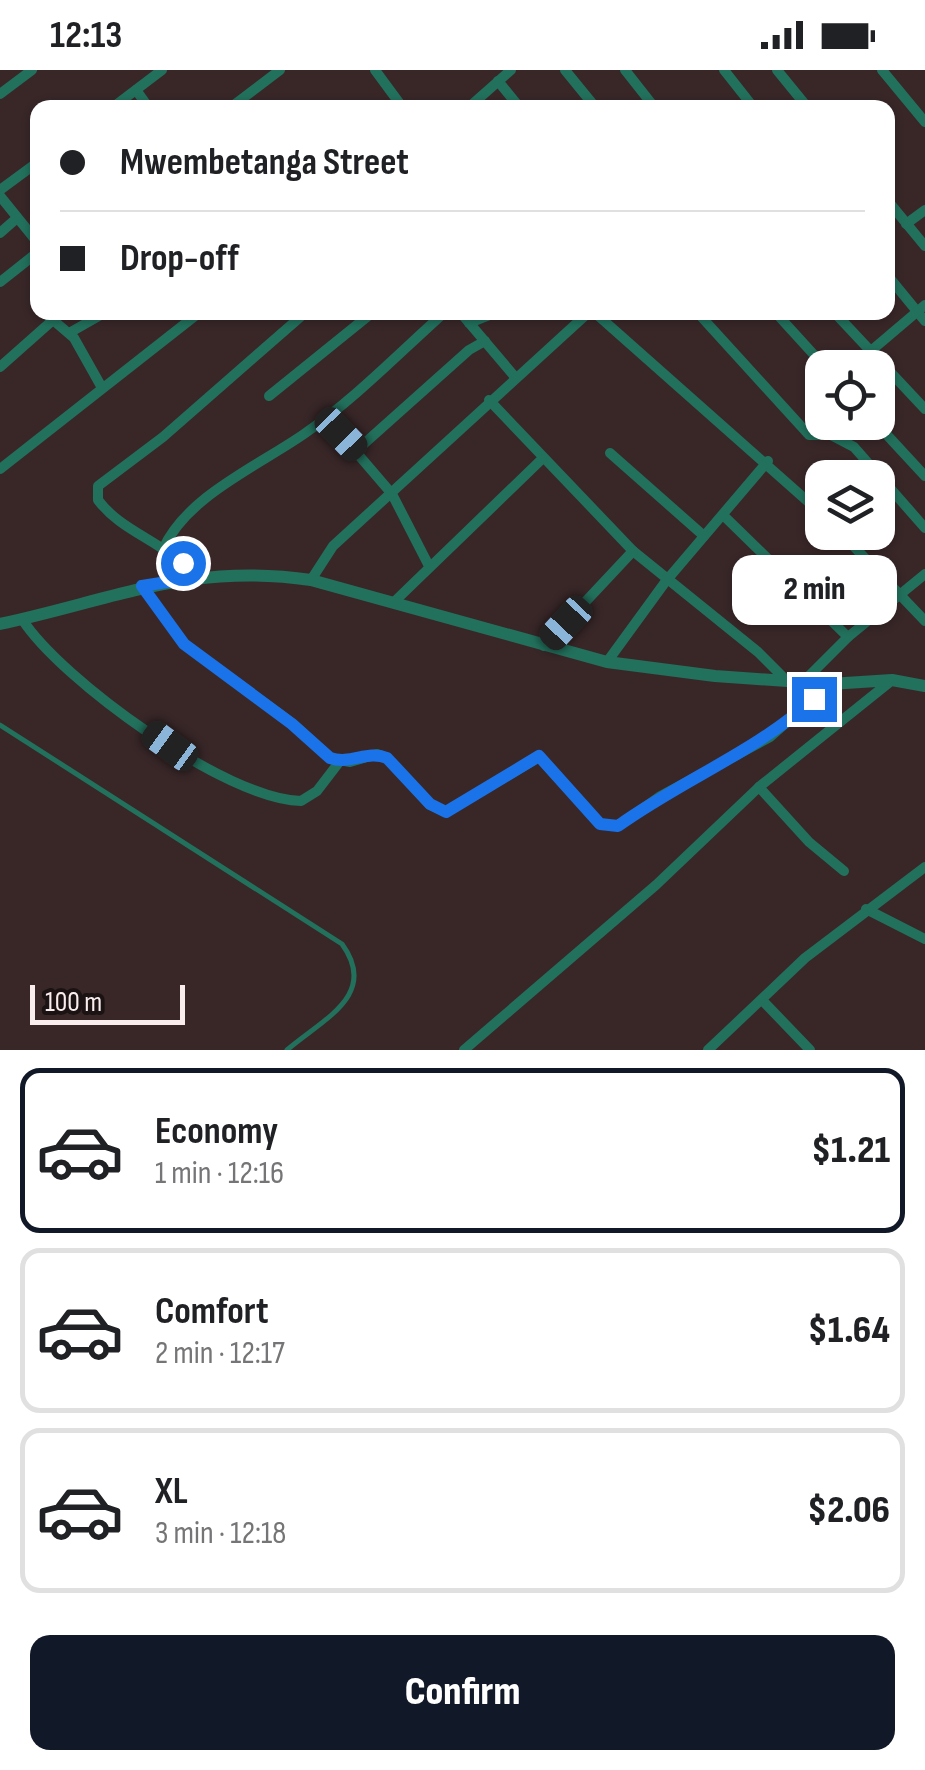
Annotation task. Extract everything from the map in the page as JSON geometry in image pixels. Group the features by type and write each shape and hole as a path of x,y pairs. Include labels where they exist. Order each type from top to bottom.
{"street":[{"path":"0,94 32,70"},
{"path":"123,100 162,70"},
{"path":"241,100 280,70"},
{"path":"375,70 397,100"},
{"path":"477,100 511,70"},
{"path":"565,70 589,100"},
{"path":"626,70 649,100"},
{"path":"724,70 748,100"},
{"path":"778,70 802,100"},
{"path":"882,70 925,122"},
{"path":"498,81 513,100"},
{"path":"136,90 143,100"},
{"path":"30,169 0,193 30,233"},
{"path":"895,210 925,246"},
{"path":"906,224 925,210"},
{"path":"0,233 17,218"},
{"path":"0,282 30,258"},
{"path":"842,320 872,350 922,313 895,284"},
{"path":"0,366 53,320"},
{"path":"61,320 102,386"},
{"path":"69,333 92,320"},
{"path":"0,469 189,320"},
{"path":"192,578 183,563 163,548 116,522 98,500 98,486 163,437 297,320"},
{"path":"269,396 363,320"},
{"path":"163,548 176,523 257,460 326,417 435,320"},
{"path":"466,320 515,377"},
{"path":"469,324 478,320"},
{"path":"311,580 333,546 489,400 582,320"},
{"path":"601,320 768,461 805,497"},
{"path":"703,320 808,435 831,435 854,447 925,528"},
{"path":"782,320 810,350"},
{"path":"357,450 469,350 485,341"},
{"path":"895,376 925,409"},
{"path":"489,400 633,551 758,652 784,678"},
{"path":"326,417 392,494 429,566"},
{"path":"891,440 925,476"},
{"path":"610,452 704,536"},
{"path":"394,602 542,459"},
{"path":"607,662 666,581 768,461"},
{"path":"723,515 848,637"},
{"path":"856,550 925,621"},
{"path":"544,646 633,551"},
{"path":"0,624 142,586 192,578 273,574 311,580 607,662 714,676 830,684 892,680 925,686"},
{"path":"806,680 848,637 925,574"},
{"path":"142,586 184,644 292,724 316,748 340,762"},
{"path":"22,619 48,653 114,706 216,773 260,792 301,801 317,791 340,762 378,754 387,758 430,804 446,812 539,756 600,824 618,826 659,797 770,737 830,684"},
{"path":"464,1050 656,886 759,787 892,680"},
{"path":"759,787 844,871"},
{"path":"708,1050 805,958 925,867"},
{"path":"866,909 925,940"},
{"path":"762,1000 810,1050"}],"lane":[{"path":"0,725 342,944 355,963 357,980 350,996 287,1050"}],"route":[{"path":"183,563 192,578 142,586 168,628 184,644 292,724 330,758 340,762 378,754 387,758 430,804 446,812 539,756 550,763 600,824 618,826 659,797 770,737 814,699"}]}
